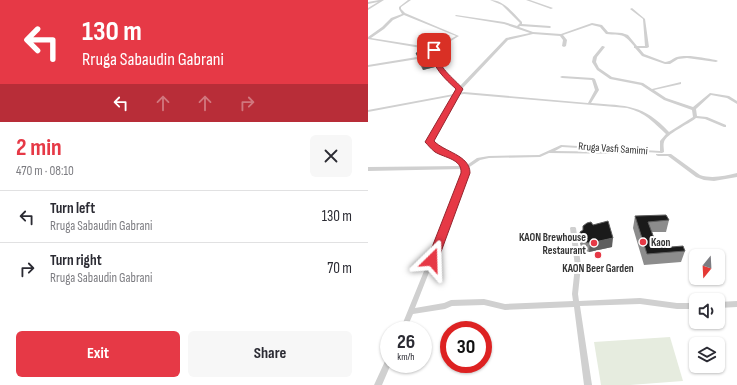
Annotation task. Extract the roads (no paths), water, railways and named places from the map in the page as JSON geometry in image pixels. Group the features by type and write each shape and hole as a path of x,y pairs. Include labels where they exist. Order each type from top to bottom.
{"street":[{"path":"368,3 384,0"},
{"path":"368,9 384,0"},
{"path":"369,38 435,49 458,36 404,14 400,7 410,0"},
{"path":"491,0 503,4 521,23 519,26"},
{"path":"527,0 552,8"},
{"path":"631,9 644,19 645,22 644,34 647,47 635,47"},
{"path":"369,38 383,28 392,19 404,14"},
{"path":"456,16 519,26 550,27"},
{"path":"407,321 460,189 466,167 462,161 437,150 429,142 458,91 507,39 533,33 561,35 586,26 597,25 607,33 622,34 627,36 643,55 665,63 687,56 716,61"},
{"path":"519,26 533,33"},
{"path":"561,35 565,40 564,46"},
{"path":"603,47 595,57 594,62 598,69 611,78 642,84 665,99 694,109"},
{"path":"435,49 434,55 444,74 458,91"},
{"path":"368,66 434,55"},
{"path":"562,77 593,79 597,90 590,102"},
{"path":"652,90 680,83"},
{"path":"368,111 458,91 614,104 639,110 656,120 667,133 683,126 695,117 706,118 725,126"},
{"path":"694,109 710,94 728,97 737,103"},
{"path":"694,109 695,117"},
{"name":"Rruga Vasfi Samimi","path":"549,152 555,148 569,145 662,152 662,140 667,133"},
{"path":"368,169 466,167 479,159 528,158 540,156 549,152 584,151 669,155 698,176 704,178 714,179 737,175"},
{"path":"573,228 578,266 575,294 588,385"},
{"path":"412,311 445,306 451,303 484,302 505,307 640,301 677,306 689,306"},
{"path":"725,305 737,304"},
{"path":"378,385 384,373"}],"place":[{"name":"Kaon","path":"643,242"},
{"name":"KAON Brewhouse Restaurant","path":"594,243"},
{"name":"KAON Beer Garden","path":"598,255"}]}
